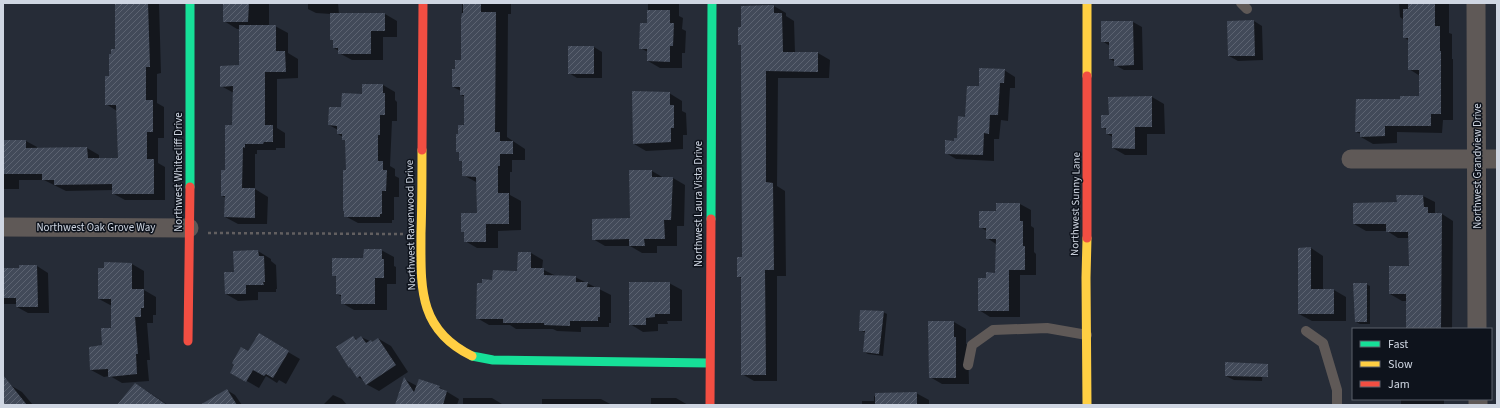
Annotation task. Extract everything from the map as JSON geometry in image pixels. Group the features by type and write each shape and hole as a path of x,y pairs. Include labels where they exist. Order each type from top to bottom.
{"street":[{"name":"Northwest Whitecliff Drive","path":"188,341 190,3"},
{"name":"Northwest Ravenwood Drive","path":"423,3 421,276 424,300 430,318 440,333 457,348 473,357 493,360 512,362 709,363"},
{"name":"Northwest Laura Vista Drive","path":"710,405 709,363 712,3"},
{"name":"Northwest Sunny Lane","path":"1087,3 1087,405"},
{"name":"Northwest Grandview Drive","path":"1476,3 1477,328"},
{"path":"1351,159 1497,159"},
{"name":"Northwest Oak Grove Way","path":"3,227 189,230"}],"lane":[{"path":"968,365 972,345 993,330 1046,328 1087,335"},
{"path":"1306,331 1323,343 1337,390 1337,405"}],"path":[{"path":"189,230 421,234"}],"building":[{"path":"115,3 148,3 150,67 146,67 146,100 153,100 153,132 147,132 147,159 154,159 154,194 112,194 112,184 54,185 54,180 42,180 42,174 3,174 3,140 26,140 26,148 87,147 88,158 118,158 116,105 105,105 105,76 109,76 109,54 111,54 111,49 115,49"},
{"path":"223,3 249,3 248,22 223,22"},
{"path":"463,3 481,3 481,12 496,12 495,132 500,132 500,141 513,141 513,154 500,154 500,166 498,166 498,193 509,193 509,224 486,224 486,242 464,242 464,232 461,232 461,213 477,213 476,177 462,176 462,161 459,161 459,152 456,152 456,134 458,134 458,125 464,125 464,95 460,95 460,87 452,87 452,69 455,69 455,60 461,60 461,19 463,13"},
{"path":"1408,3 1435,3 1435,26 1440,26 1441,114 1431,114 1431,126 1385,126 1385,136 1360,137 1360,132 1355,132 1356,99 1400,99 1400,96 1419,96 1419,70 1408,70 1408,38 1403,38 1403,9 1408,9"},
{"path":"774,5 774,13 782,13 783,52 818,52 818,72 766,71 766,182 773,183 774,270 765,270 766,375 741,375 741,277 737,277 737,257 742,257 741,45 738,45 738,27 741,27 741,6"},
{"path":"647,10 670,10 670,23 674,23 673,46 670,46 670,62 647,61 647,49 639,49 640,23 647,23"},
{"path":"330,13 385,13 385,31 371,31 371,54 338,54 338,48 333,48 333,40 330,40"},
{"path":"1254,20 1255,56 1228,56 1227,21"},
{"path":"1101,21 1133,21 1134,65 1114,66 1114,59 1109,59 1109,42 1101,42"},
{"path":"239,25 276,25 276,51 285,51 286,72 265,72 265,125 273,125 273,142 264,142 263,144 245,144 245,148 243,147 242,188 255,188 255,218 224,217 225,196 221,196 221,170 225,170 225,125 232,125 233,86 220,87 220,66 239,65"},
{"path":"568,46 594,46 594,74 568,74"},
{"path":"979,68 1005,69 1004,83 1000,83 998,115 990,115 989,134 984,133 983,155 945,154 945,140 954,141 954,138 957,138 958,116 965,117 967,86 979,86"},
{"path":"362,84 383,84 383,93 385,93 385,115 380,115 378,161 383,161 383,170 387,170 386,191 382,191 382,214 380,214 380,217 344,217 343,170 346,170 345,140 342,140 342,134 337,134 337,126 328,125 329,107 341,107 342,93 362,94"},
{"path":"632,91 670,92 670,105 674,105 674,128 671,128 671,142 633,144"},
{"path":"1152,96 1152,127 1135,127 1135,149 1112,148 1112,134 1106,134 1106,128 1101,128 1101,115 1109,115 1108,97"},
{"path":"629,170 652,170 652,177 673,177 671,220 664,220 665,239 644,239 645,246 629,246 629,239 592,240 592,219 630,218"},
{"path":"1396,195 1423,195 1424,207 1428,207 1428,213 1442,213 1441,328 1406,328 1406,294 1389,294 1389,266 1409,266 1408,232 1386,232 1386,224 1353,224 1353,203 1397,202"},
{"path":"996,203 1020,203 1020,221 1023,221 1023,246 1025,246 1025,270 1009,270 1009,311 978,311 978,278 986,278 986,272 995,273 996,239 986,239 986,228 979,228 979,211 996,211"},
{"path":"1311,247 1311,289 1334,289 1334,314 1298,314 1298,248"},
{"path":"364,249 382,249 382,259 384,259 384,278 375,278 375,304 341,304 341,295 336,294 336,276 332,276 332,258 363,258"},
{"path":"258,250 259,256 264,256 264,285 246,285 246,294 225,294 224,272 234,272 233,251"},
{"path":"518,252 531,252 531,268 544,268 544,275 576,276 576,282 588,282 587,287 600,287 600,317 598,317 598,321 570,321 570,326 544,325 544,323 503,323 503,319 476,319 477,283 482,283 482,279 492,280 493,270 517,271"},
{"path":"104,262 132,263 132,289 144,289 144,308 141,308 141,317 135,317 138,354 136,354 137,374 108,377 108,369 90,370 89,347 102,345 101,328 111,328 111,299 98,299 98,268 104,268"},
{"path":"19,265 37,265 38,307 16,307 16,298 3,298 3,268 19,268"},
{"path":"629,282 670,282 670,314 655,314 655,317 646,318 646,325 629,325"},
{"path":"1353,283 1367,283 1367,322 1355,322"},
{"path":"860,310 884,311 879,354 863,352 865,331 859,331"},
{"path":"928,321 954,321 954,337 956,337 956,378 929,378"},
{"path":"259,333 289,351 273,378 266,374 264,376 253,370 246,382 230,373 234,365 232,363 241,347 248,351"},
{"path":"353,336 356,340 361,336 366,343 371,340 372,342 378,338 396,365 366,385 360,376 357,378 350,367 349,368 336,347"},
{"path":"1225,362 1268,364 1268,377 1225,376"},
{"path":"3,375 27,405 3,405"},
{"path":"404,377 414,392 419,379 440,386 439,388 447,391 443,405 395,405"},
{"path":"135,383 167,405 117,405"},
{"path":"227,389 237,405 200,405"},
{"path":"917,392 917,405 875,405 875,393"}],"traffic: fast":[{"path":"190,3 190,187"},
{"path":"711,219 712,3"},
{"path":"472,356 493,360 709,363"}],"traffic: slow":[{"path":"1087,3 1087,76"},
{"path":"422,150 421,271 426,304 432,319 441,333 454,345 472,356"},
{"path":"1087,238 1087,405"}],"traffic: jam":[{"path":"422,150 423,3"},
{"path":"1087,76 1087,238"},
{"path":"188,341 190,187"},
{"path":"710,405 711,219"}]}
